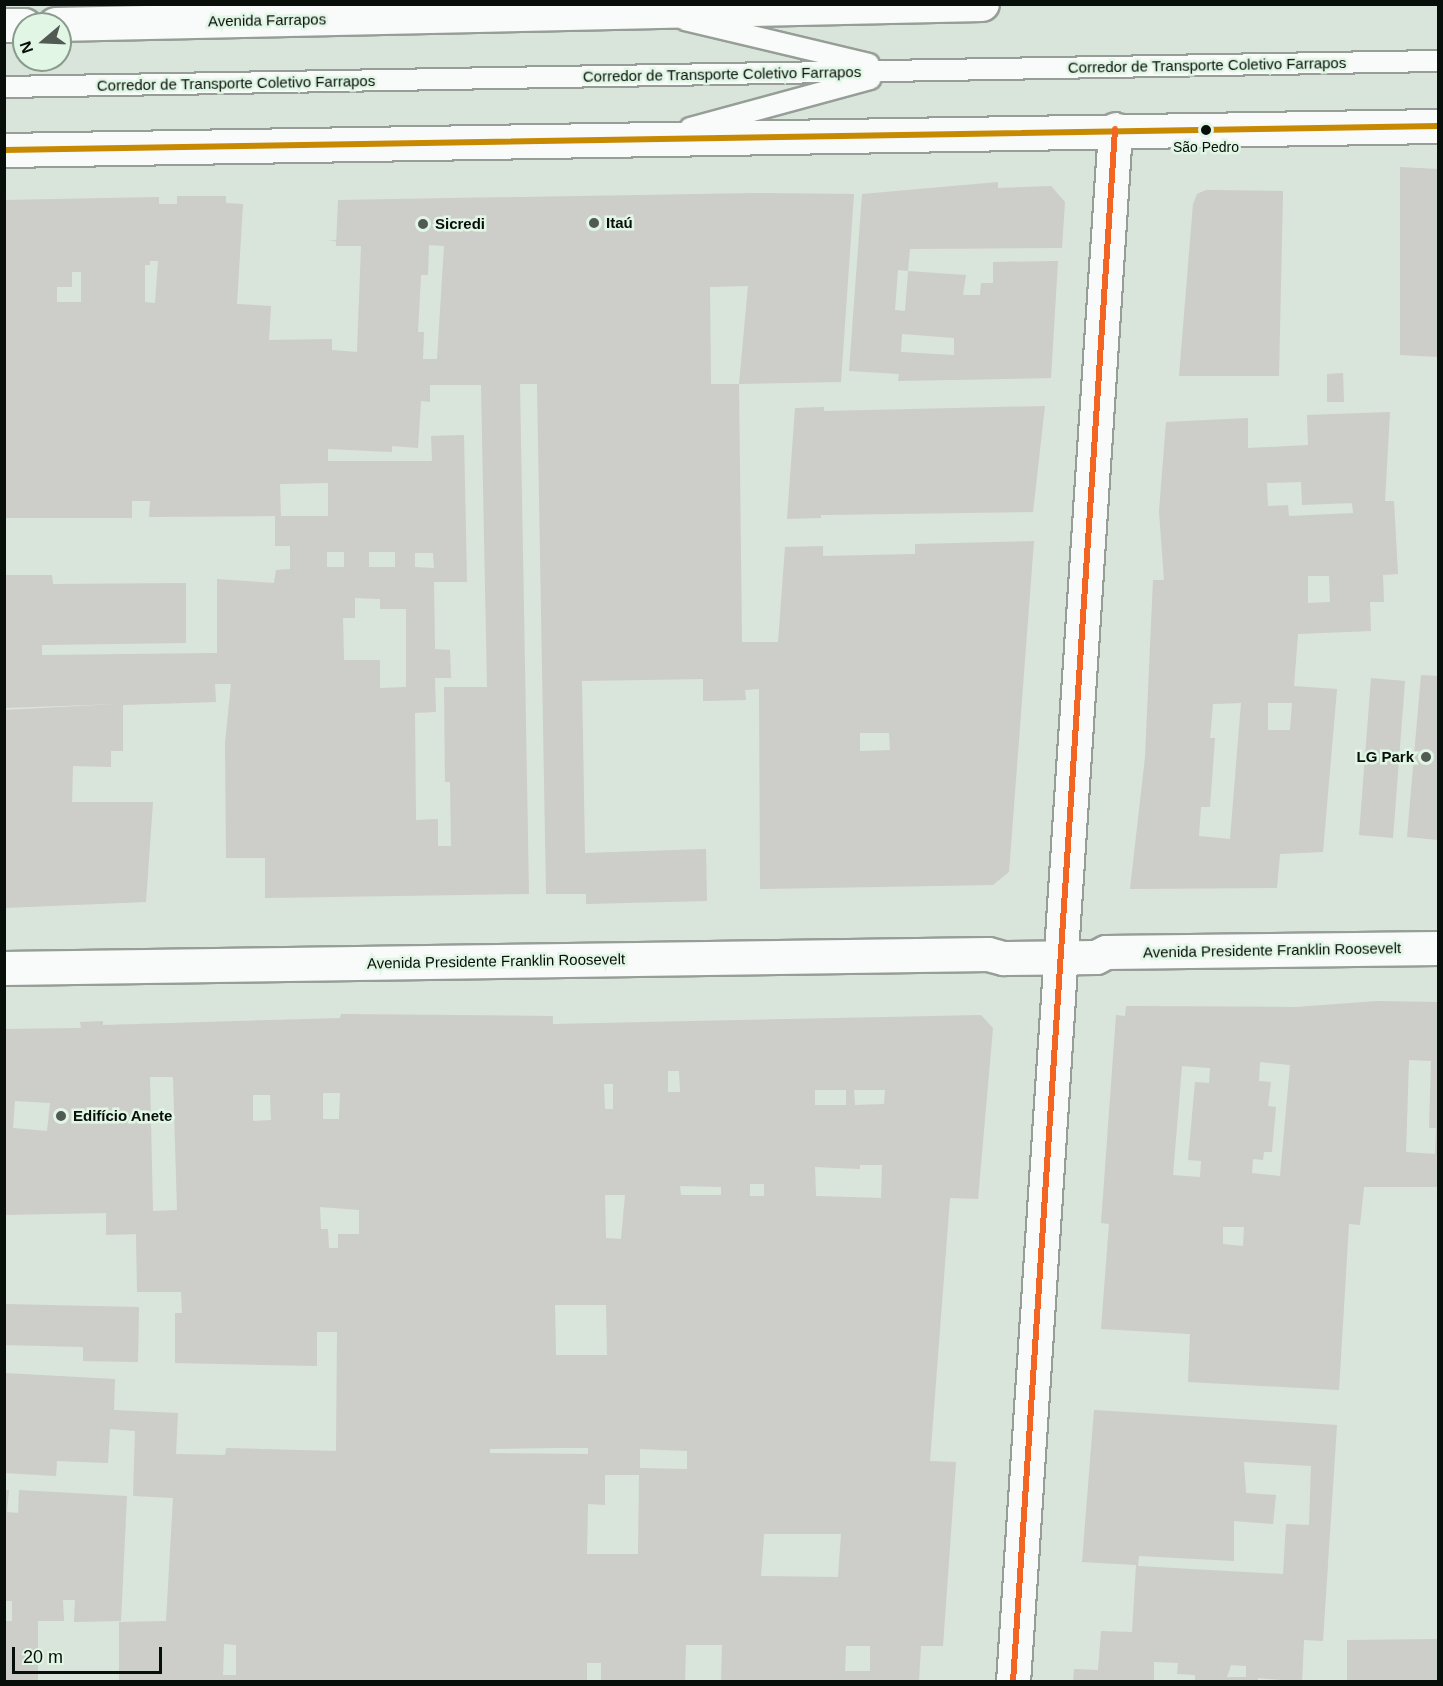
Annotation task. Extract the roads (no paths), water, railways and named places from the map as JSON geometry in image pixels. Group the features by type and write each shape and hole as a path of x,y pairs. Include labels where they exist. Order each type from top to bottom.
{"street":[{"name":"Avenida Farrapos","path":"72,24 650,8 982,4"},
{"path":"4,150 647,140 1115,129 1438,126"},
{"path":"1013,1682 1115,129"},
{"name":"Avenida Presidente Franklin Roosevelt","path":"4,968 988,954 1003,958 1061,952 1096,957 1106,952 1438,948"}],"lane":[{"path":"650,8 898,71"},
{"name":"Corredor de Transporte Coletivo Farrapos","path":"4,87 1438,61"},
{"path":"647,140 898,71"}],"place":[{"name":"São Pedro","path":"1206,130"},
{"name":"Itaú","path":"594,223"},
{"name":"Sicredi","path":"423,224"},
{"name":"LG Park","path":"1426,757"},
{"name":"Edifício Anete","path":"61,1116"}]}
